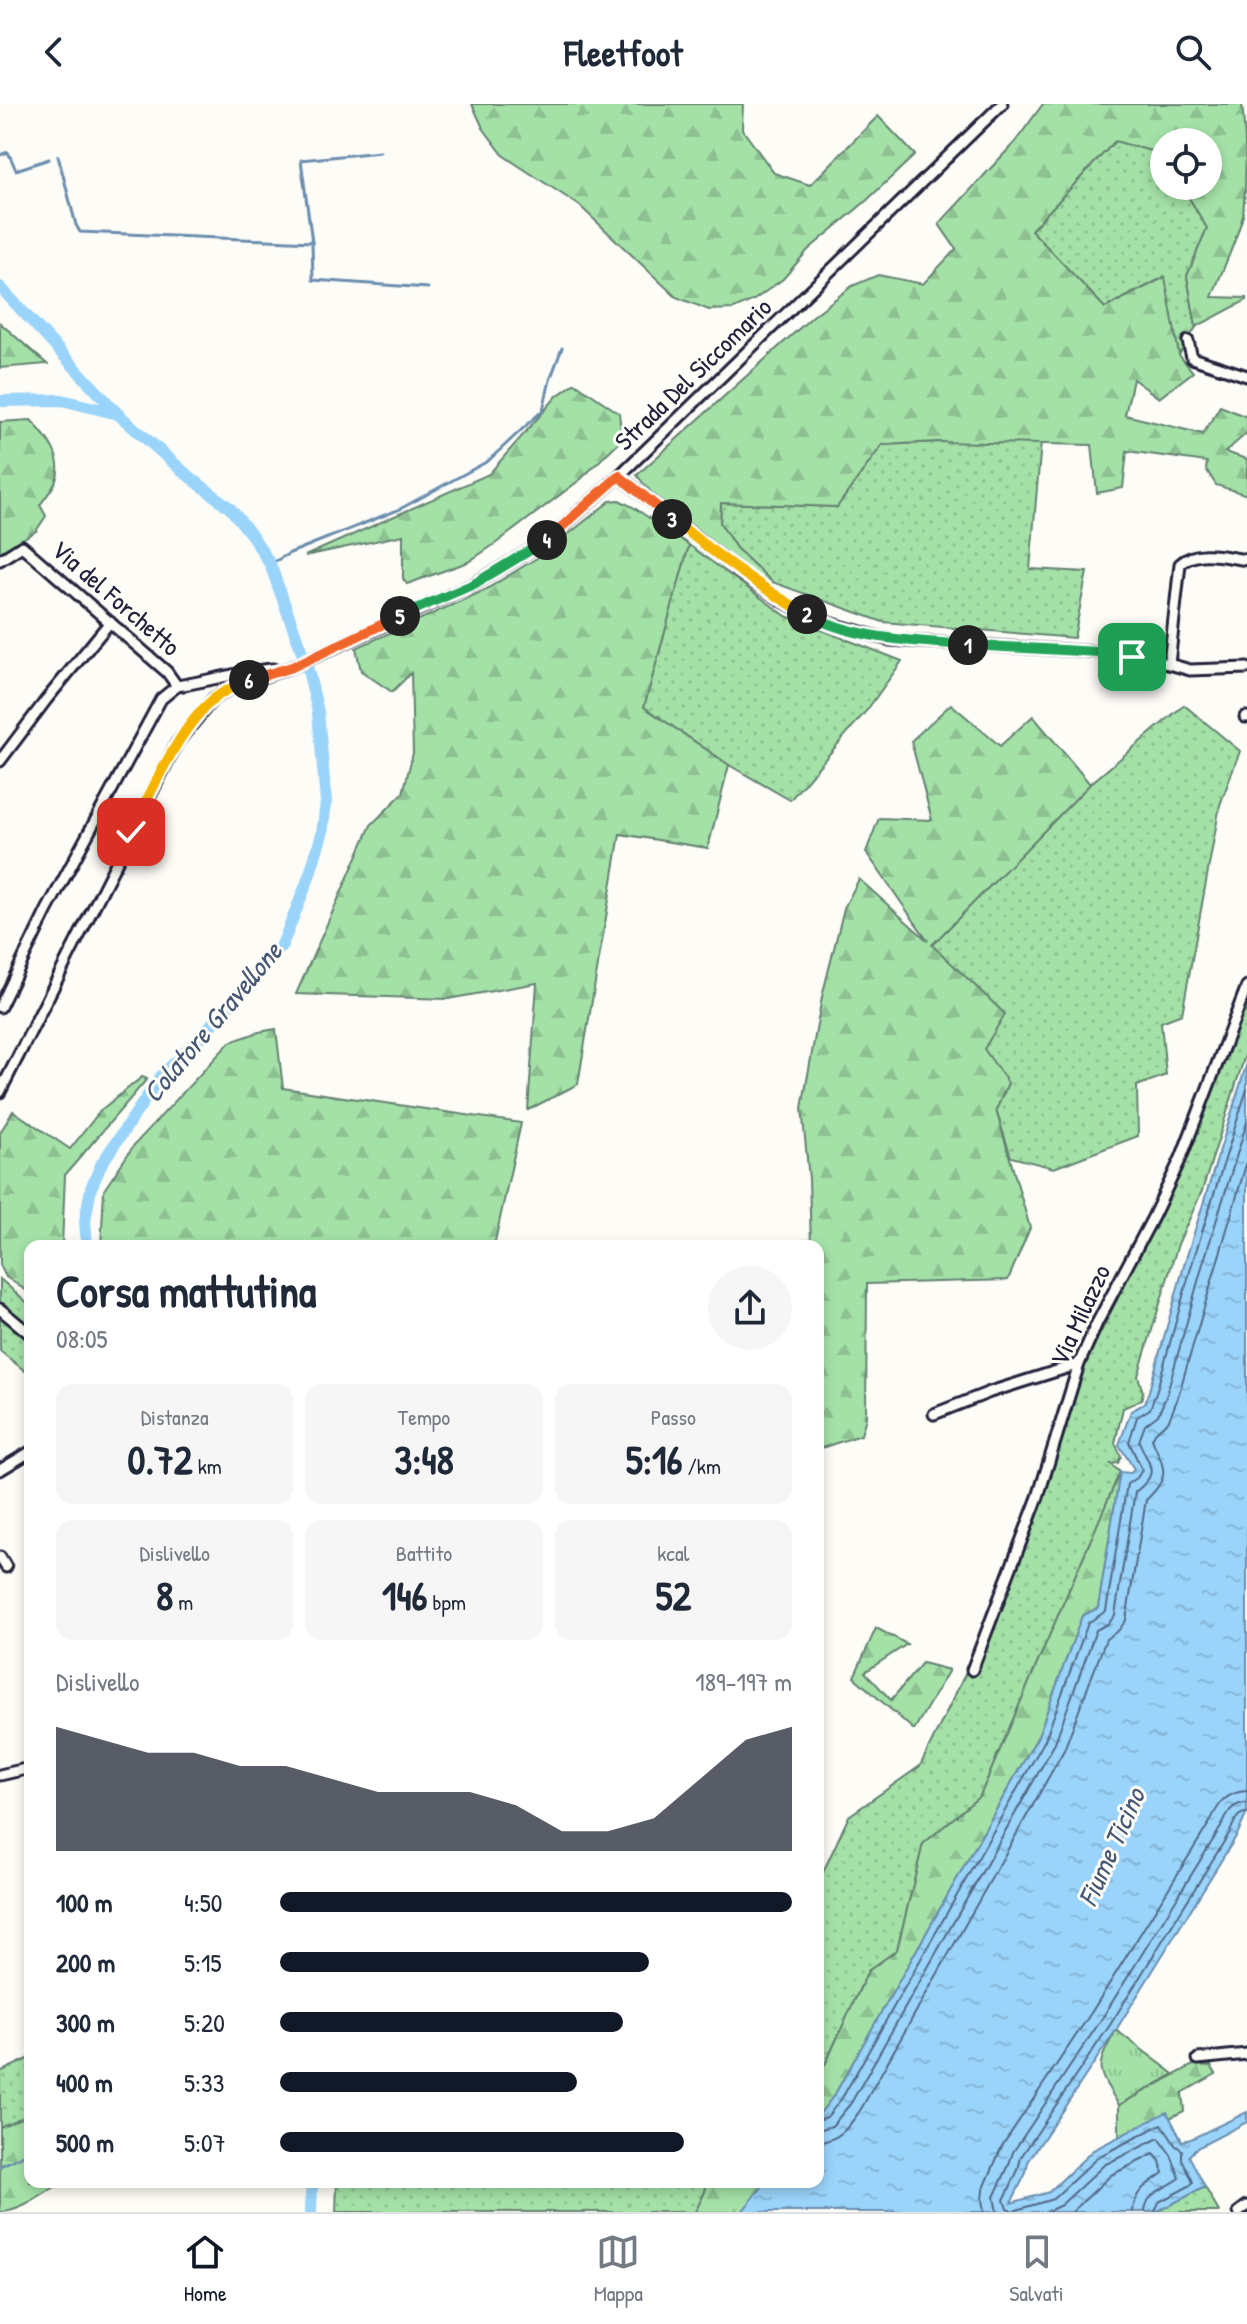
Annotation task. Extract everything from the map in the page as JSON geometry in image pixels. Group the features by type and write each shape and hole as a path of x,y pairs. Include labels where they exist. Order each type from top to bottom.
{"street":[{"name":"Strada Del Siccomario","path":"292,667 474,584 549,539 619,476 1002,104"},
{"path":"1188,341 1192,358 1247,376"},
{"path":"619,476 738,571 781,600 819,620 889,640 1098,652 1190,670 1247,668"},
{"name":"Via del Forchetto","path":"0,560 22,546 167,672 177,686"},
{"path":"1169,664 1180,564 1199,554 1247,560"},
{"path":"0,761 110,622"},
{"path":"0,1007 47,910 161,699 177,686 194,685 251,670 292,667"},
{"path":"0,1092 177,743 213,699 250,680 292,667"},
{"name":"Via Milazzo","path":"972,1670 1038,1497 1079,1364 1181,1158 1247,986"},
{"path":"0,1309 24,1329"},
{"path":"934,1414 990,1392 1079,1364"},
{"path":"0,1470 24,1456"},
{"path":"0,1557 6,1567"},
{"path":"0,1775 24,1769"},
{"path":"1198,2059 1247,2054"},
{"path":"1239,2212 1247,2206"}],"green space":[{"path":"472,104 743,104 742,129 774,173 810,185 878,116 915,155 808,250 783,279 754,300 734,309 709,310 676,297 580,206 504,156 483,128"},
{"path":"1043,104 1242,104 1246,160 1243,215 1212,297 1247,300 1196,327 1187,276 1207,228 1190,200 1222,200 1222,128 1150,128 1150,151 1115,141 1031,230 1105,308 1165,277 1179,355 1193,372 1159,398 1133,379 1125,415 1203,434 1220,406 1247,417 1247,433 1225,452 1247,459 1247,495 1216,485 1206,469 1207,462 1127,451 1123,488 1097,493 1092,445 938,442 882,445 837,507 721,503 720,523 736,548 772,582 770,588 669,510 637,475 813,316 852,286 878,275 923,284 956,249 939,224 1015,142"},
{"path":"1115,141 1150,150 1150,200 1190,200 1207,228 1187,276 1196,327 1179,355 1164,277 1105,308 1031,230"},
{"path":"0,323 47,364 0,368"},
{"path":"575,383 619,413 622,439 581,479 468,562 407,584 403,579 403,535 305,556 489,474 557,396"},
{"path":"31,420 53,449 58,474 40,505 46,516 36,531 0,552 0,422"},
{"path":"1041,442 1030,569 1087,572 1074,638 883,622 772,582 736,548 720,523 721,503 837,507 882,445"},
{"path":"619,500 689,545 644,707 729,765 708,848 620,834 578,1084 528,1110 537,983 448,999 296,994 371,825 403,793 413,753 411,673 392,692 361,671 356,648 485,590 545,553 610,501"},
{"path":"689,545 786,616 902,661 867,710 790,800 729,765 644,707"},
{"path":"951,704 1000,746 1033,716 1090,784 932,945 1005,1014 984,1049 1008,1083 996,1110 1030,1228 1008,1280 867,1284 866,1417 861,1435 824,1447 824,1240 811,1240 802,1108 822,997 844,908 859,879 928,941 866,852 879,818 932,820 911,741"},
{"path":"1184,705 1240,751 1220,805 1182,1014 1161,1022 1166,1075 1137,1086 1138,1136 1054,1168 1011,1157 996,1110 1008,1083 983,1049 932,945 1090,784"},
{"path":"1247,1002 1247,1049 1202,1191 1178,1244 1138,1376 1143,1392 1141,1400 1123,1408 1115,1443 1121,1456 1118,1463 1111,1464 1120,1472 980,1796 923,1844 897,1950 868,1971 824,2067 824,1870 849,1816 920,1766 973,1658 1030,1523 1060,1445 1086,1362 1191,1146"},
{"path":"276,1029 283,1088 521,1123 495,1240 101,1240 104,1190 134,1145 230,1042"},
{"path":"142,1077 147,1079 65,1175 62,1240 24,1240 24,1289 6,1277 0,1265 0,1133 13,1111 70,1149 101,1110"},
{"path":"0,1279 24,1300 24,1370 0,1351"},
{"path":"1120,1472 1098,1608 1082,1616 1038,1736 835,2094 824,2108 824,2067 868,1971 897,1950 923,1844 980,1796"},
{"path":"876,1628 907,1644 865,1672 891,1700 922,1663 949,1670 914,1730 854,1677"},
{"path":"1116,2030 1174,2074 1119,2105 1105,2083 1101,2068 1104,2053"},
{"path":"24,2061 24,2117 0,2127 0,2072"},
{"path":"1193,2065 1211,2066 1216,2074 1182,2093 1184,2111 1170,2118 1167,2113 1119,2137 1119,2105"},
{"path":"24,2117 24,2188 53,2188 25,2205 0,2212 0,2127"},
{"path":"1205,2187 1219,2212 1156,2212"},
{"path":"337,2188 706,2188 695,2212 336,2212"},
{"path":"706,2188 761,2188 742,2212 695,2212"}],"water":[{"name":"Fiume Ticino","path":"1247,1063 1247,1813 1237,1835 1116,2030 1028,2162 1011,2203 1049,2192 1093,2150 1167,2112 1182,2141 1247,2112 1247,2122 1195,2149 1189,2156 1205,2187 1156,2212 742,2212 761,2188 824,2188 824,2108 835,2094 1038,1736 1082,1616 1098,1608 1120,1472 1131,1473 1134,1469 1119,1445 1131,1411 1144,1404 1149,1391 1185,1262"}],"waterway":[{"path":"0,155 8,152 16,170 49,159"},
{"path":"380,152 301,160 312,242 313,280 428,288"},
{"path":"58,156 80,232 312,242"},
{"name":"Colatore Gravellone","path":"0,287 118,414 230,508 253,537 270,564 307,666 318,712 326,802 322,834 308,880 282,945 196,1042 161,1076 102,1163 91,1188 85,1221 87,1240"},
{"path":"270,564 400,509 488,461 543,410 562,348"},
{"path":"0,401 62,400 118,414"},
{"path":"0,2166 24,2155"},
{"name":"Colatore Gravellone","path":"311,2212 312,2188"}],"route":[{"path":"131,832 177,743 213,699 231,688 292,667 474,584 549,539 619,476 738,571 781,600 819,620 889,640 1098,652 1132,657"}]}
